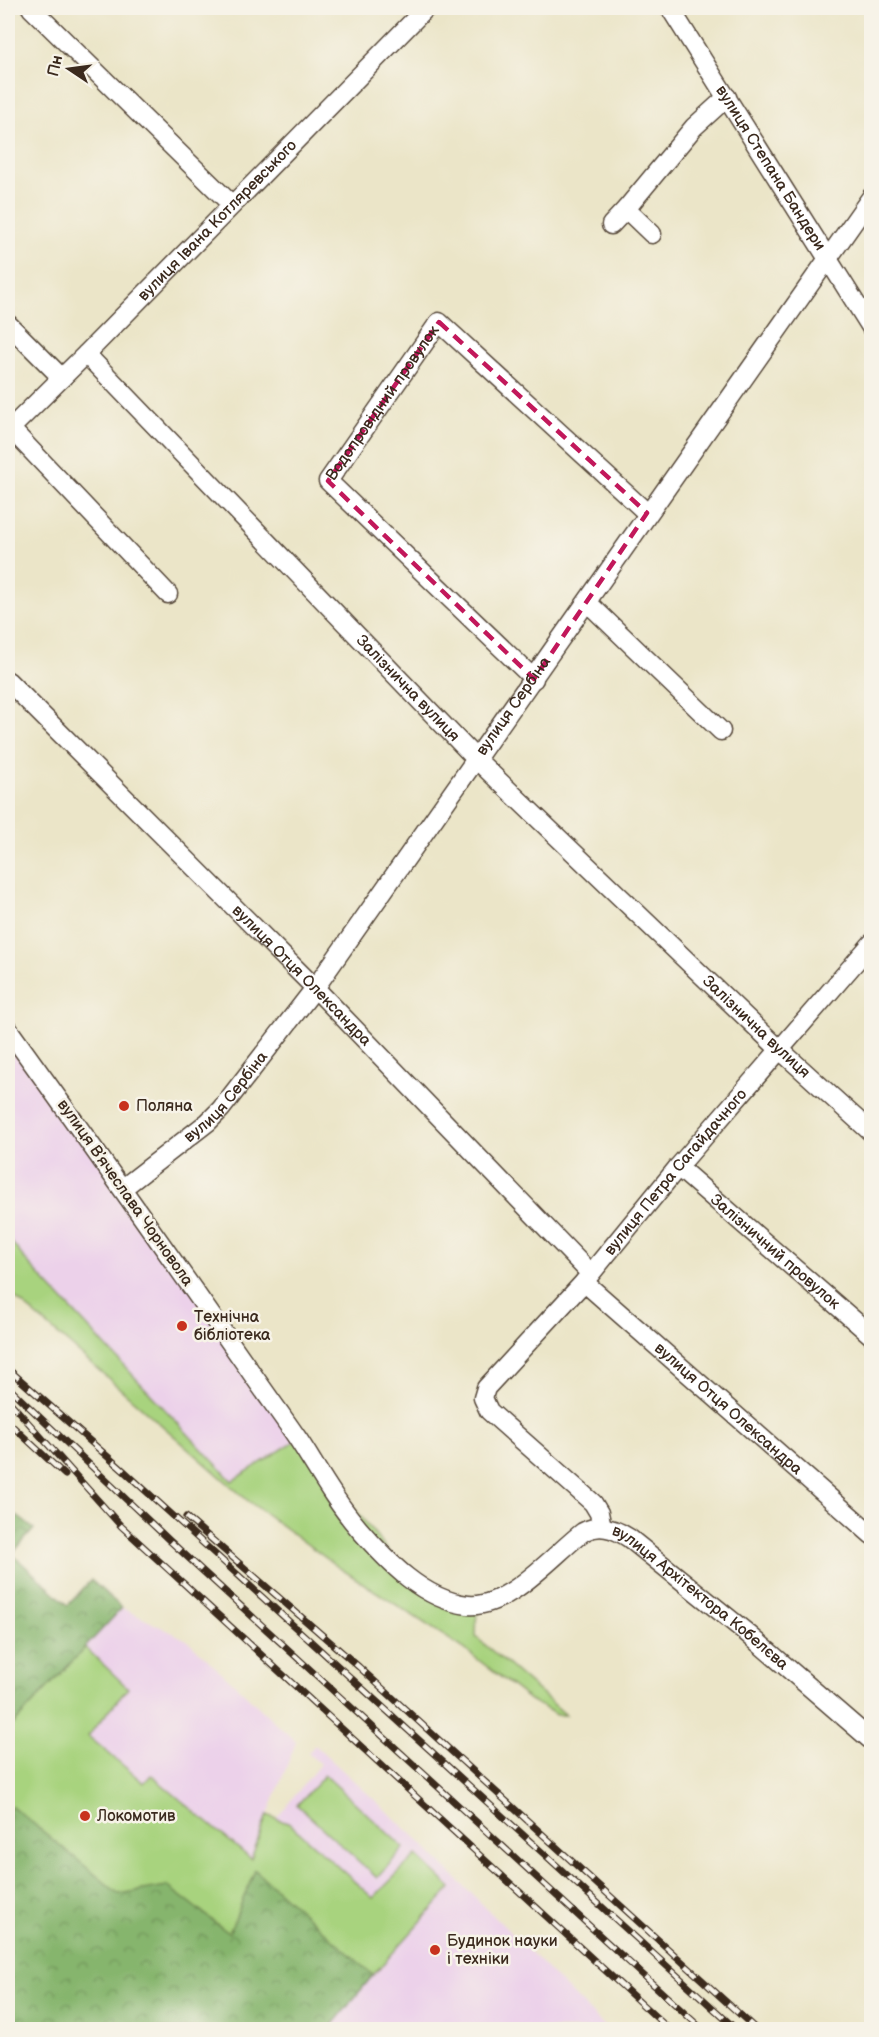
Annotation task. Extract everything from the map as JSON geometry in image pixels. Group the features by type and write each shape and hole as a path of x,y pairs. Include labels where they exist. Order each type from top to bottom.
{"street":[{"name":"вулиця Івана Котляревського","path":"9,429 86,354 426,8"},
{"name":"вулиця Степана Бандери","path":"670,8 872,329"},
{"path":"41,11 232,205"},
{"path":"611,225 694,127 726,97"},
{"name":"вулиця Сербіна","path":"123,1188 208,1122 221,1109 315,988 872,196"},
{"path":"626,209 652,234"},
{"name":"Водопровідний провулок","path":"534,679 328,481 439,322 648,513"},
{"path":"8,324 62,378"},
{"name":"Залізнична вулиця","path":"86,354 477,760 779,1049 872,1133"},
{"path":"9,429 168,594"},
{"path":"587,602 721,731"},
{"name":"вулиця Отця Олександра","path":"8,681 315,988 587,1277 872,1535"},
{"name":"вулиця Петра Сагайдачного","path":"484,1403 486,1388 587,1277 678,1167 872,943"},
{"name":"вулиця Вʼячеслава Чорновола","path":"8,1029 123,1188 298,1439 339,1504 372,1544 417,1584 455,1603 477,1605 490,1603 511,1592 583,1532 591,1528 602,1527"},
{"name":"Залізничний провулок","path":"678,1167 872,1336"},
{"name":"вулиця Архітектора Кобелєва","path":"484,1403 489,1411 593,1503 599,1513 602,1527 628,1538 747,1633 872,1741"}],"highlighted area":[{"path":"439,322 647,513 534,679 328,481"}],"shaded area":[{"path":"8,1029 298,1439 232,1481 28,1263 8,1238"},
{"path":"122,1608 187,1640 296,1742 251,1859 152,1775 144,1784 88,1736 127,1688 85,1647"},
{"path":"315,1745 417,1839 607,2029 329,2029 373,1975 373,1898 290,1824 276,1819 320,1764 308,1753"}],"green space":[{"path":"8,1238 28,1263 232,1481 298,1439 412,1580 477,1605 476,1637 566,1715 557,1715 530,1700 463,1648 338,1567 247,1500 8,1292"},
{"path":"8,1509 34,1529 12,1554 68,1605 91,1580 122,1608 8,1730"},
{"path":"85,1647 128,1688 88,1736 144,1783 151,1775 251,1859 267,1815 290,1824 373,1898 416,1855 451,1888 373,1975 329,2029 8,2029 8,1730"},
{"path":"325,1775 404,1848 377,1878 297,1805"},
{"path":"12,1806 119,1894 167,1886 229,1933 255,1870 373,1975 329,2029 8,2029 8,1811"}],"railway":[{"path":"8,1369 124,1471 737,2030"},
{"path":"8,1387 170,1541 703,2030"},
{"path":"8,1400 121,1526 670,2030"},
{"path":"8,1422 65,1475"},
{"path":"186,1517 359,1667 757,2030"}],"place":[{"name":"Поляна","path":"124,1106"},
{"name":"Технічна бібліотека","path":"182,1326"},
{"name":"Локомотив","path":"85,1816"},
{"name":"Будинок науки і техніки","path":"435,1950"}]}
